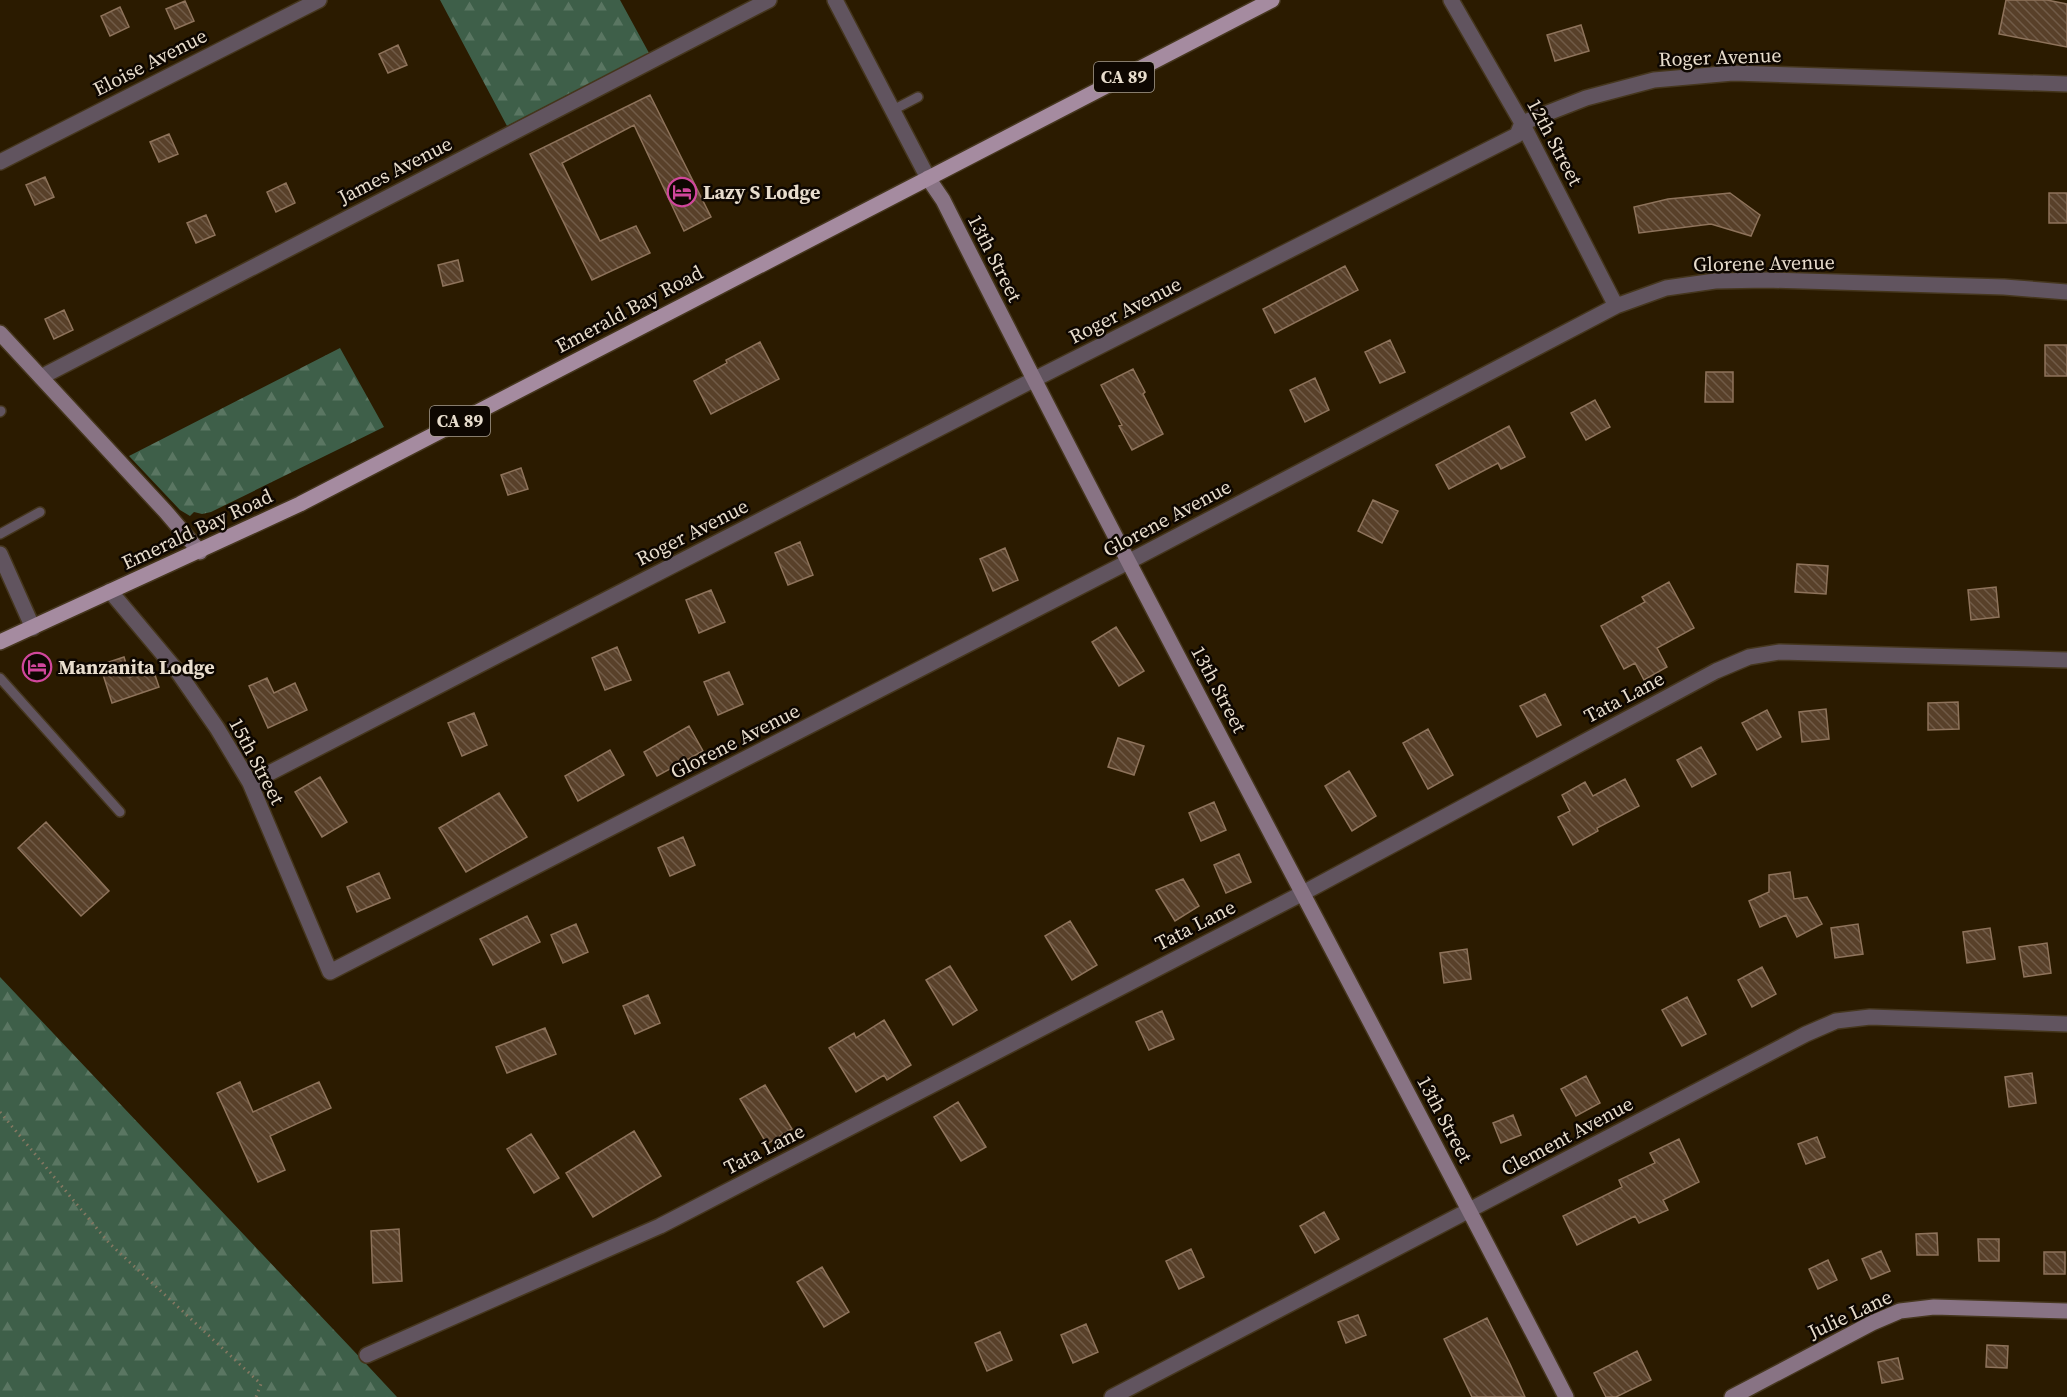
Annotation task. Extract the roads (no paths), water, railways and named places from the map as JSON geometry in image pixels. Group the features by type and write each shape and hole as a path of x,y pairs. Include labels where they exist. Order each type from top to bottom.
{"main road":[{"name":"Emerald Bay Road","path":"0,642 200,552 300,504 1272,0"}],"street":[{"name":"Eloise Avenue","path":"0,162 319,0"},
{"name":"James Avenue","path":"41,377 769,0"},
{"name":"13th Street","path":"835,0 928,178 943,200 1033,380 1566,1397"},
{"name":"12th Street","path":"1451,0 1522,123 1616,306"},
{"name":"Roger Avenue","path":"250,783 1033,380 1517,135 1522,123 1586,98 1654,80 1733,74 2067,84"},
{"name":"Glorene Avenue","path":"330,972 1128,562 1616,306 1666,288 1715,281 1767,280 2004,287 2067,292"},
{"path":"0,333 165,511 200,552"},
{"path":"0,554 33,628"},
{"name":"15th Street","path":"110,591 178,672 217,728 250,783 330,972"},
{"name":"Tata Lane","path":"367,1355 660,1226 1303,893 1716,671 1749,657 1780,652 2067,660"},
{"name":"Clement Avenue","path":"1112,1397 1806,1034 1836,1021 1870,1017 2067,1024"},
{"name":"Julie Lane","path":"1732,1397 1872,1323 1900,1311 1934,1307 2067,1311"}],"lane":[{"path":"893,110 918,97"},
{"path":"0,534 40,512"},
{"path":"0,678 120,812"}],"place":[{"name":"Lazy S Lodge","path":"682,192"},
{"name":"Manzanita Lodge","path":"37,667"}]}
